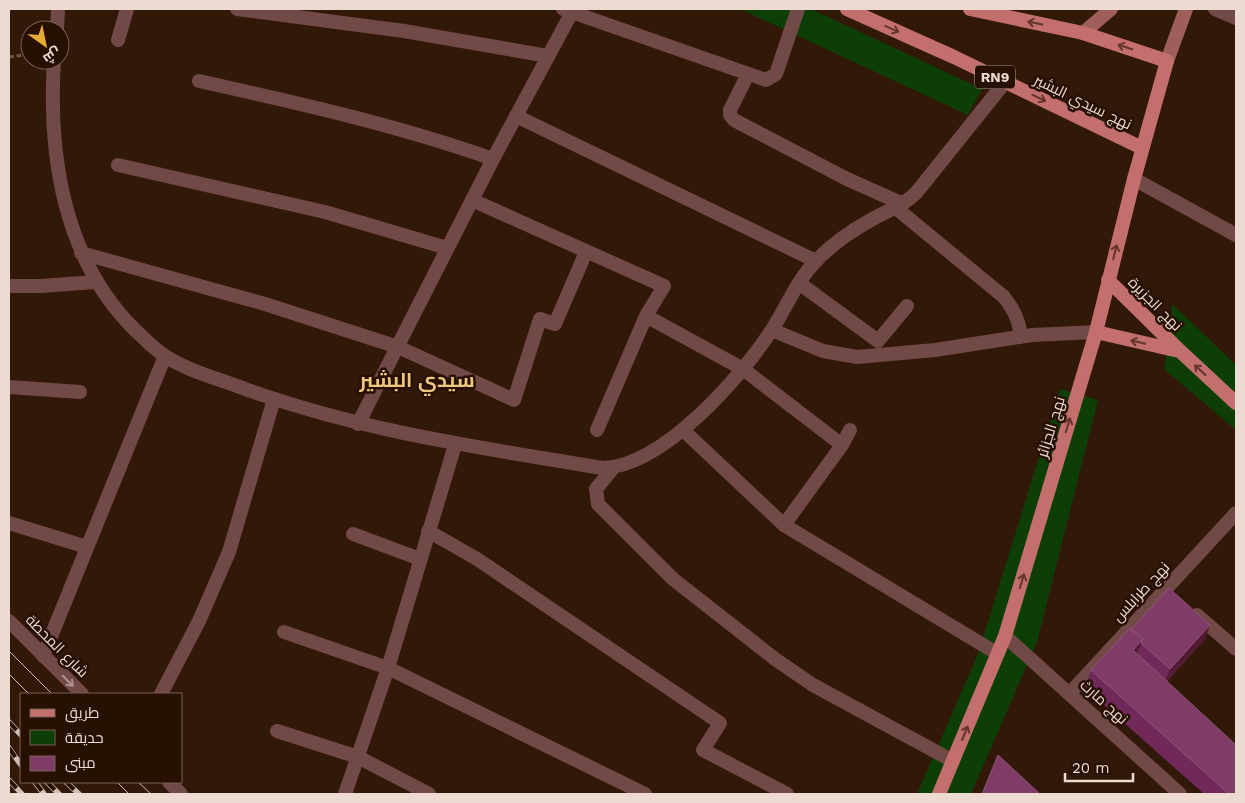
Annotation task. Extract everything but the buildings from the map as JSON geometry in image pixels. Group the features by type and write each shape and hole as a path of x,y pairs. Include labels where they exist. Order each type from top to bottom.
{"main road":[{"name":"نهج سيدي البشير","path":"847,9 1142,148"},
{"path":"970,9 1083,33 1167,61 1186,9"},
{"path":"1083,33 1111,9"},
{"name":"نهج الجزائر","path":"939,794 1005,636 1096,332 1134,178 1167,61"},
{"name":"نهج الجزيرة","path":"1108,280 1236,403"},
{"name":"نهج الجزيرة","path":"1096,332 1180,351"}],"street":[{"path":"118,40 126,9"},
{"path":"237,9 404,31 548,56"},
{"path":"358,424 447,248 548,56 568,11 766,80 774,76 798,9"},
{"path":"1215,9 1236,18"},
{"path":"54,70 53,139 62,188 81,253 95,282 110,303 130,325 165,356 274,399 358,424 455,445 552,461 613,468 642,457 683,430 727,388 772,330 799,283 816,261 860,227 900,206 933,173 1005,82"},
{"path":"748,74 730,110 730,115 734,120 900,206 999,292 1015,311 1020,323 1021,337"},
{"path":"199,81 381,124 493,159"},
{"path":"516,116 816,261"},
{"path":"118,165 325,212 447,248"},
{"path":"1134,178 1236,235"},
{"path":"472,200 664,286 646,316 598,430"},
{"path":"81,253 265,304 398,347 514,400 540,319 555,324 586,252"},
{"path":"9,286 95,282"},
{"path":"799,283 878,341 907,306"},
{"path":"646,316 743,369 842,445"},
{"path":"772,330 823,351 856,356 936,350 1021,337 1096,332"},
{"path":"43,656 165,356"},
{"path":"9,387 80,392"},
{"path":"161,693 191,637 229,552 274,399"},
{"path":"683,430 784,526 998,654"},
{"path":"784,526 842,445 850,430"},
{"path":"346,794 388,668 455,445"},
{"path":"613,468 596,489 598,504 673,579 738,632 813,685 953,761"},
{"name":"نهج طرابلس","path":"1070,693 1236,513"},
{"path":"9,523 87,547"},
{"path":"428,531 477,559 720,723 703,750 787,794"},
{"path":"353,534 420,558"},
{"path":"1167,588 1236,649"},
{"name":"شارع المحطة","path":"9,621 81,693"},
{"path":"284,632 388,668 646,794"},
{"name":"نهج مارث","path":"1005,636 1180,794"},
{"path":"277,731 358,757 429,794"},
{"path":"170,783 181,794"}],"green space":[{"path":"740,9 811,9 982,89 968,115"},
{"path":"1172,304 1236,365 1236,430 1164,369 1169,343"},
{"path":"1060,389 1098,400 1037,642 971,794 917,794 978,654"}],"tram line":[{"path":"9,651 51,693"},
{"path":"9,674 28,693"},
{"path":"118,783 129,794"},
{"path":"139,783 151,794"}],"railway":[{"path":"9,722 20,734"},
{"path":"9,748 20,764"},
{"path":"9,780 22,794"},
{"path":"36,783 44,794"},
{"path":"48,783 59,794"},
{"path":"67,783 79,794"}],"district":[{"name":"سيدي البشير","path":"417,380"}]}
